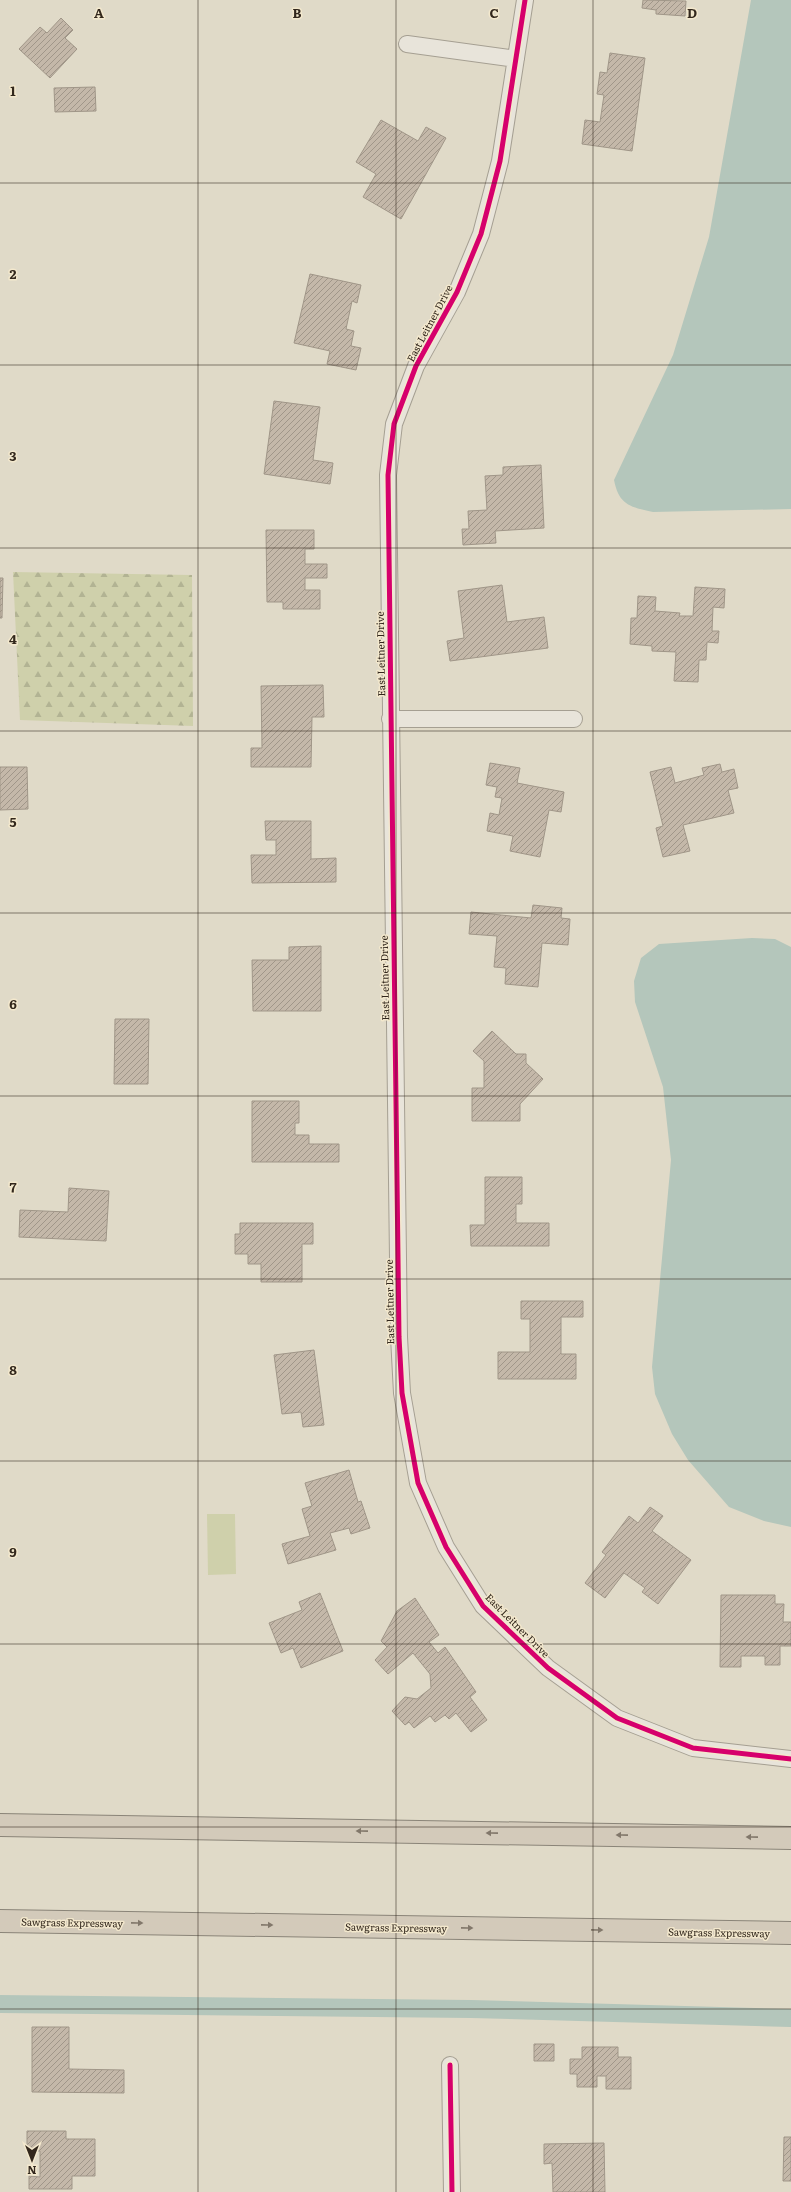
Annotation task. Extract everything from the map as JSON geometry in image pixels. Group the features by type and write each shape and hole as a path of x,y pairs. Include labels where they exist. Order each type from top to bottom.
{"highway":[{"path":"0,1825 791,1838"},
{"name":"Sawgrass Expressway","path":"0,1921 791,1934"}],"street":[{"name":"East Leitner Drive","path":"525,0 500,161 481,234 457,292 416,366 394,424 388,475 390,719 401,1388 418,1483 446,1547 483,1606 548,1668 617,1718 694,1748 791,1759"},
{"path":"407,44 516,59"},
{"path":"390,719 574,719"},
{"path":"450,2065 452,2192"}],"green space":[{"path":"13,572 192,575 193,726 20,720"},
{"path":"207,1514 235,1514 236,1574 208,1575"}],"shaded area":[{"path":"751,0 791,0 791,509 653,512 632,506 622,500 614,480 673,355 709,237"},
{"path":"752,938 775,939 791,947 791,1527 764,1521 729,1507 688,1460 672,1434 655,1394 652,1367 671,1160 663,1087 635,1002 634,981 641,958 659,944"}],"building":[{"path":"643,0 686,1 685,16 656,14 656,10 642,8"},
{"path":"61,18 73,30 65,38 77,49 50,78 19,49 40,27 47,33"},
{"path":"610,53 645,58 632,151 582,144 585,120 600,122 604,95 597,94 600,72 607,73"},
{"path":"95,87 96,111 55,112 54,88"},
{"path":"381,120 418,141 426,127 446,138 401,219 363,197 376,174 356,162"},
{"path":"310,274 361,285 357,303 352,301 346,329 354,331 351,346 361,348 356,370 327,364 330,351 294,343"},
{"path":"274,401 320,407 313,460 333,463 330,484 264,474"},
{"path":"541,465 544,528 495,531 496,543 463,545 462,529 469,529 468,511 487,510 485,476 503,475 503,467"},
{"path":"266,530 314,530 314,549 305,549 305,564 327,564 327,578 305,578 305,590 320,590 320,609 283,609 283,602 267,602"},
{"path":"0,578 3,578 2,618 0,618"},
{"path":"502,585 507,622 544,617 548,648 450,661 447,641 464,638 458,591"},
{"path":"695,587 725,589 724,608 713,607 712,631 719,631 718,643 707,642 706,660 699,660 698,682 674,681 676,652 652,651 652,646 630,644 631,618 637,618 638,596 656,597 655,611 680,613 679,616 693,616"},
{"path":"323,685 324,717 312,717 311,767 251,767 251,748 262,748 261,686"},
{"path":"490,763 520,768 517,783 564,792 561,812 549,810 540,857 510,851 513,836 487,831 490,813 499,815 502,798 495,797 497,787 486,785"},
{"path":"720,764 722,772 734,769 738,788 728,790 734,813 683,825 690,851 663,857 656,828 663,826 650,772 671,767 675,783 704,775 702,768"},
{"path":"0,767 27,767 28,809 0,810"},
{"path":"265,821 311,821 311,859 336,858 336,882 252,883 251,855 276,855 276,840 266,840"},
{"path":"533,905 562,908 561,918 570,919 568,945 542,943 538,987 505,984 506,968 494,967 497,936 469,934 471,912 531,918"},
{"path":"321,946 321,1011 253,1011 252,960 289,960 289,947"},
{"path":"115,1019 149,1019 148,1084 114,1084"},
{"path":"492,1031 516,1054 526,1054 526,1063 543,1079 520,1104 520,1121 472,1121 472,1088 484,1088 484,1061 473,1051"},
{"path":"252,1101 299,1101 299,1123 295,1123 295,1135 309,1135 309,1144 339,1144 339,1162 252,1162"},
{"path":"485,1177 522,1177 522,1204 516,1204 516,1223 549,1223 549,1246 471,1246 470,1225 485,1225"},
{"path":"69,1188 109,1191 106,1241 19,1237 20,1210 68,1212"},
{"path":"240,1223 313,1223 313,1244 302,1244 302,1282 261,1282 261,1264 248,1264 248,1254 235,1254 235,1234 240,1234"},
{"path":"521,1301 583,1301 583,1317 561,1317 561,1354 576,1354 576,1379 498,1379 498,1352 530,1352 530,1319 521,1319"},
{"path":"314,1350 324,1425 303,1427 301,1412 282,1414 274,1355"},
{"path":"349,1470 358,1502 361,1501 370,1528 351,1534 349,1528 330,1533 336,1550 288,1564 282,1544 310,1536 302,1509 312,1506 305,1483"},
{"path":"650,1507 663,1516 652,1531 691,1560 658,1604 642,1592 645,1588 624,1573 605,1598 585,1583 606,1555 602,1552 629,1516 638,1523"},
{"path":"320,1593 343,1651 301,1668 293,1648 281,1653 269,1623 302,1610 299,1602"},
{"path":"721,1595 775,1595 775,1604 784,1604 783,1622 791,1622 791,1646 780,1646 780,1665 765,1665 765,1656 741,1656 741,1667 720,1667"},
{"path":"415,1598 439,1635 429,1642 438,1653 445,1647 476,1692 470,1697 487,1720 471,1732 456,1713 449,1719 445,1715 435,1722 430,1716 414,1728 409,1722 405,1725 392,1711 405,1697 417,1699 431,1688 430,1674 413,1653 388,1674 375,1660 387,1647 381,1641 397,1611"},
{"path":"32,2027 69,2027 69,2069 124,2070 124,2093 32,2092"},
{"path":"534,2044 554,2044 554,2061 534,2061"},
{"path":"582,2047 618,2047 618,2057 631,2057 631,2089 606,2089 606,2076 597,2076 597,2087 577,2087 577,2074 570,2074 570,2059 582,2059"},
{"path":"27,2131 66,2131 66,2139 95,2139 95,2176 72,2176 72,2189 29,2189 29,2176 40,2177 40,2151 27,2151"},
{"path":"784,2137 791,2137 791,2181 783,2181"},
{"path":"604,2143 605,2192 553,2192 552,2163 544,2164 544,2144"}],"waterway":[{"path":"0,2004 471,2009 791,2018"}],"cycle path":[{"path":"525,0 500,161 481,234 457,292 416,366 394,424 388,475 399,1337 402,1393 418,1483 446,1547 483,1606 548,1668 617,1718 693,1748 791,1759"},
{"path":"450,2065 452,2192"}]}
